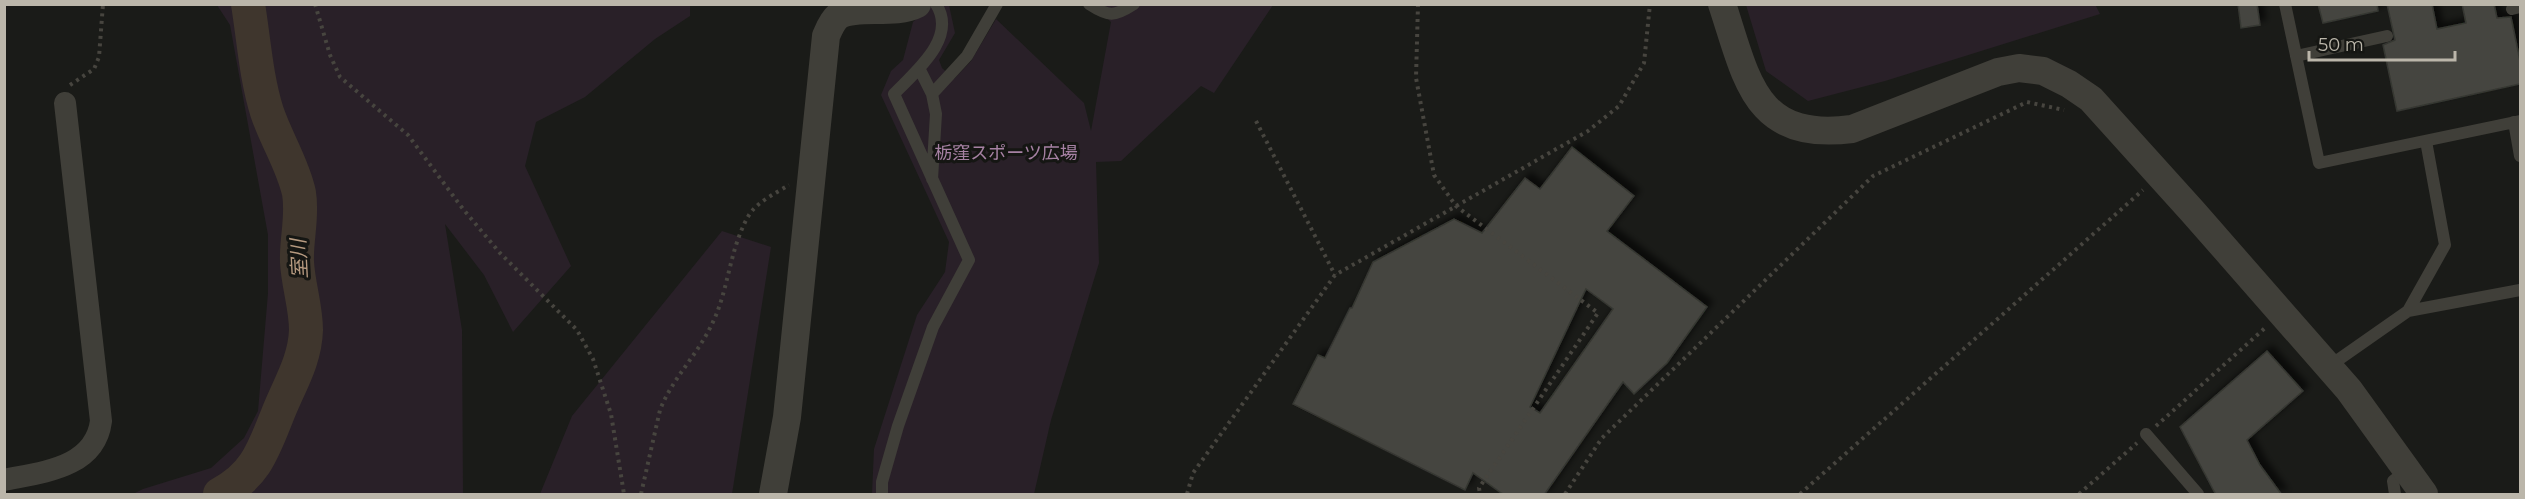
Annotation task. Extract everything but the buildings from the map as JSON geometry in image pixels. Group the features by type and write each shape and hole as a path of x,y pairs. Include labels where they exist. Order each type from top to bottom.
{"street":[{"path":"773,495 787,417 826,36 839,15 855,12 903,11 917,4"},
{"path":"1722,4 1745,75 1761,104 1785,122 1806,130 1829,132 1852,129 1998,72 2019,69 2043,71 2069,84 2091,99 2349,390 2401,482 2424,495"},
{"path":"4,480 68,464 91,449 99,436 101,421 65,103"}],"lane":[{"path":"882,495 882,482 898,426 933,327 969,260 894,94 936,47 943,28 942,14 936,4"},
{"path":"932,94 967,56 997,4"},
{"path":"1089,4 1108,14 1118,14 1134,4"},
{"path":"2285,4 2319,163 2517,121 2520,156"},
{"path":"2296,56 2386,36"},
{"path":"919,68 932,94 936,114 932,180"},
{"path":"2408,311 2445,245 2426,141"},
{"path":"2328,367 2408,311 2520,290"},
{"path":"2146,434 2198,495"}],"path":[{"path":"65,103 66,91 72,83 87,76 94,69 99,57 103,4"},
{"path":"315,4 330,55 340,77 408,135 463,209 500,253 577,330 593,360 611,414 624,495"},
{"path":"1418,4 1416,78 1434,175 1456,206 1598,313 1479,488 1480,495"},
{"path":"1187,495 1193,473 1335,275 1588,131 1619,106 1644,63 1650,4"},
{"path":"1565,495 1602,438 1873,176 2028,102 2071,111"},
{"path":"1256,121 1335,275"},
{"path":"641,495 665,397 695,356 712,324 734,252 750,214 760,204 793,182 806,159 813,157"},
{"path":"1800,495 2139,194 2157,174"},
{"path":"2079,495 2282,314"}],"green space":[{"path":"2095,4 2100,14 1885,81 1808,101 1766,71 1746,5"},
{"path":"217,5 690,5 690,16 655,39 585,97 536,122 525,166 571,266 513,332 484,275 445,224 462,330 463,494 133,494 211,468 244,438 258,411 268,293 268,235 230,25"},
{"name":"栃窪スポーツ広場","path":"931,5 949,5 955,33 939,60 942,68 954,79 971,61 996,19 1084,103 1091,131 1111,22 1093,5 1273,5 1214,93 1201,86 1121,161 1096,162 1099,263 1051,420 1034,494 872,494 874,449 917,315 945,272 949,242 881,95 891,71 903,60 913,22"},
{"path":"722,231 771,247 732,494 540,494 572,416"}],"waterway":[{"name":"室川","path":"220,494 250,471 262,451 299,364 306,330 297,262 299,193 293,172 263,99 248,4"}]}
